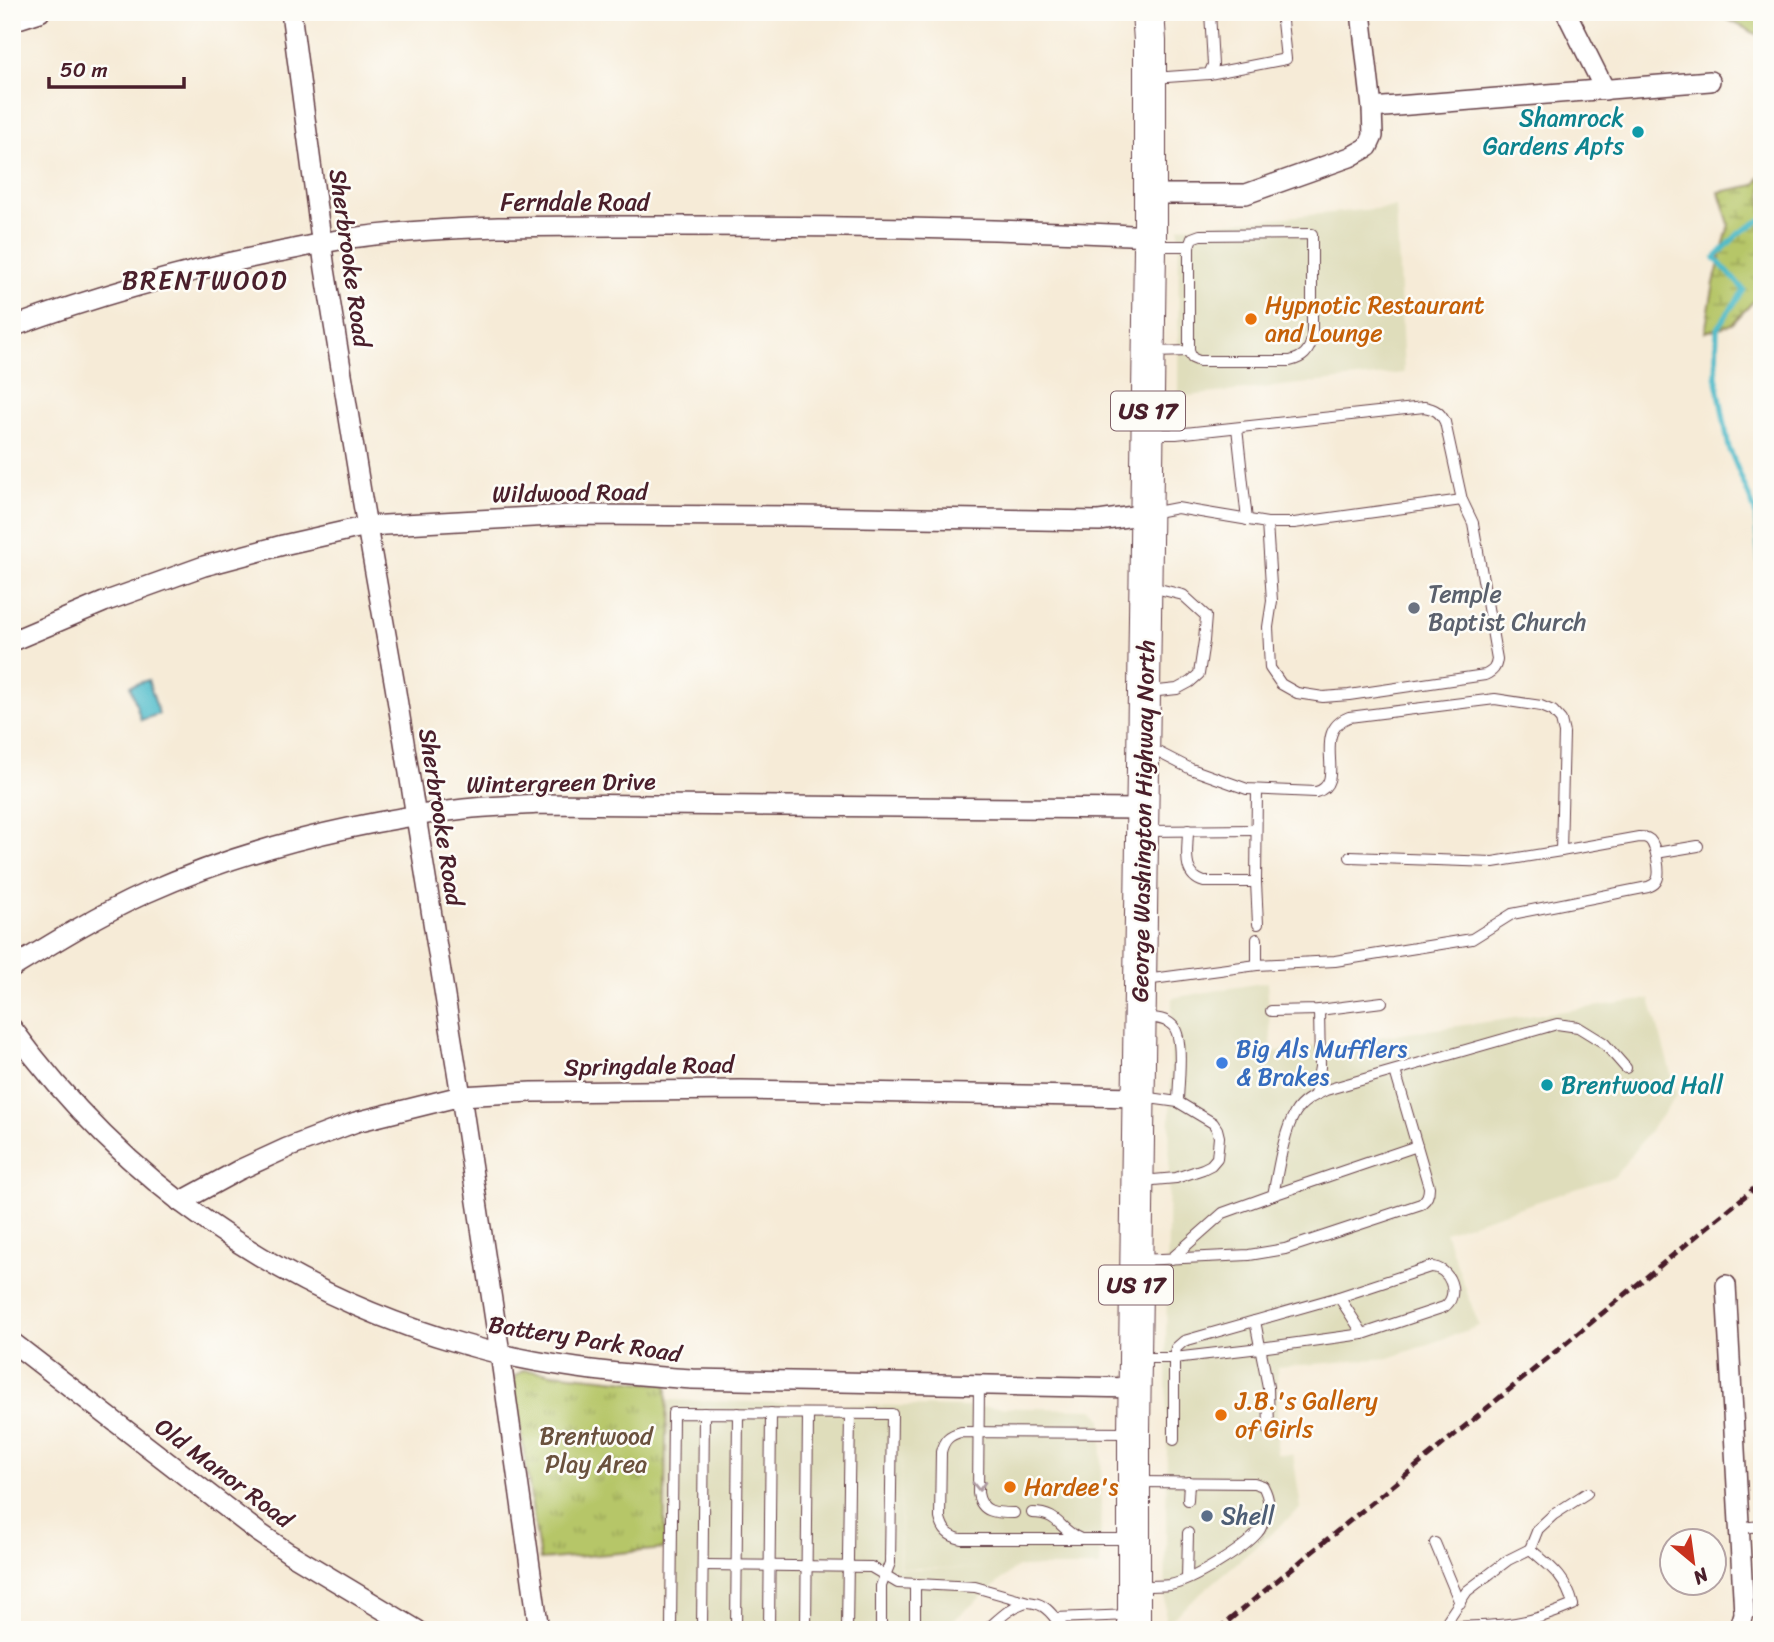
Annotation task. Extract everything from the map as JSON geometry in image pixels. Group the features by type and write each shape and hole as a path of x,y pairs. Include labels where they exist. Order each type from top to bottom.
{"main road":[{"name":"George Washington Highway North","path":"1134,1610 1136,1260 1151,194 1148,12"}],"street":[{"path":"12,21 40,12"},
{"name":"Sherbrooke Road","path":"291,12 322,243 461,1097 538,1630"},
{"path":"1151,194 1246,194 1350,157 1367,147 1373,136 1372,108 1362,12"},
{"path":"1566,12 1605,90"},
{"path":"1372,108 1710,81"},
{"name":"Ferndale Road","path":"12,327 64,308 187,272 356,237 442,229 510,226 735,226 1045,231 1150,241"},
{"name":"Wildwood Road","path":"12,641 104,602 204,566 368,526 572,515 1099,521 1147,514"},
{"name":"Wintergreen Drive","path":"12,968 64,936 145,893 203,870 326,832 467,808 538,804 1142,820"},
{"name":"Battery Park Road","path":"12,1028 55,1084 147,1175 180,1202 270,1264 374,1314 423,1332 551,1364 692,1379 979,1385 1135,1373"},
{"name":"Springdale Road","path":"180,1202 239,1170 356,1122 461,1097 543,1092 741,1090 1140,1097"},
{"path":"1726,1285 1744,1615 1739,1630"},
{"name":"Old Manor Road","path":"12,1342 258,1532 417,1630"}],"lane":[{"path":"1209,74 1213,65 1210,12"},
{"path":"1150,78 1209,74 1286,59 1281,12"},
{"path":"1312,234 1312,339 1305,354 1290,361 1199,361 1192,358 1189,351 1189,246 1192,238 1200,235 1312,234"},
{"path":"1150,241 1189,246"},
{"path":"1149,352 1189,351"},
{"path":"1148,435 1433,408 1441,414 1445,422 1462,500 1473,523 1496,666 1492,672 1485,675 1349,695 1323,697 1297,693 1281,684 1270,668 1268,627 1272,601 1267,523"},
{"path":"1237,428 1247,520"},
{"path":"1147,514 1177,508 1267,523 1294,523 1462,500"},
{"path":"1145,693 1177,689 1199,674 1206,616 1183,595 1146,585"},
{"path":"1144,745 1191,769 1247,789 1316,792 1323,790 1330,778 1330,738 1333,728 1349,717 1495,699 1541,706 1553,710 1561,720 1564,733 1560,850"},
{"path":"1257,790 1258,924"},
{"path":"1142,820 1188,831 1256,830"},
{"path":"1188,831 1188,865 1195,879 1256,882"},
{"path":"1141,980 1257,965 1335,961 1472,939 1512,914 1648,887 1654,884 1659,872 1652,842 1639,837 1493,862 1350,857"},
{"path":"1656,853 1698,846"},
{"path":"1257,939 1257,965"},
{"path":"1271,1011 1320,1010 1382,1002"},
{"path":"1315,1095 1320,1067 1320,1010"},
{"path":"1140,1016 1160,1019 1177,1030 1178,1102"},
{"path":"1273,1195 1288,1130 1295,1112 1309,1098 1326,1090 1557,1024 1578,1027 1604,1043 1626,1068"},
{"path":"1136,1260 1249,1255 1285,1249 1421,1204 1429,1194 1429,1187 1395,1070"},
{"path":"1138,1182 1177,1178 1211,1165 1217,1158 1219,1137 1213,1123 1178,1102 1140,1097"},
{"path":"1171,1259 1223,1213 1417,1146"},
{"path":"1135,1373 1174,1358 1363,1334 1444,1307 1453,1297 1444,1269 1430,1267 1339,1297 1184,1341 1176,1348 1174,1358 1174,1440"},
{"path":"1339,1297 1363,1334"},
{"path":"1255,1321 1268,1387 1269,1431"},
{"path":"979,1385 979,1500 990,1511 1014,1513"},
{"path":"671,1630 673,1413 892,1414 890,1563 881,1586 881,1630"},
{"path":"702,1630 704,1413"},
{"path":"736,1630 738,1413"},
{"path":"769,1630 771,1413"},
{"path":"806,1630 808,1414"},
{"path":"847,1630 849,1414"},
{"path":"1134,1433 954,1434 947,1438 941,1452 940,1518 946,1532 961,1539 1134,1539"},
{"path":"1055,1618 1134,1610 1172,1584 1187,1579 1239,1548 1259,1531 1269,1507 1263,1486 1254,1483 1134,1482"},
{"path":"1188,1500 1189,1482"},
{"path":"1443,1627 1467,1591 1508,1560 1530,1549 1538,1529 1553,1515 1587,1493"},
{"path":"1032,1513 1050,1515 1076,1538 1084,1539"},
{"path":"1739,1528 1762,1526"},
{"path":"1187,1579 1188,1533"},
{"path":"1435,1543 1460,1603"},
{"path":"1432,1630 1443,1627 1501,1625 1549,1615 1573,1605 1569,1590 1558,1573 1530,1549"},
{"path":"703,1565 871,1567 898,1583 975,1587 1036,1603 1044,1606 1065,1630"},
{"path":"915,1584 915,1630"},
{"path":"986,1630 1012,1608 1028,1602"}],"shaded area":[{"path":"1396,207 1404,373 1178,397 1179,227"},
{"path":"1267,982 1272,1052 1650,999 1677,1095 1615,1176 1445,1232 1479,1326 1389,1358 1277,1367 1277,1454 1293,1455 1301,1508 1165,1624 1166,1343 1172,998"},
{"path":"668,1400 1093,1409 1102,1420 1100,1567 1017,1567 942,1630 666,1630","holes":["902,1424 900,1568 1004,1568 899,1569"]}],"green space":[{"path":"1723,12 1762,12 1762,37 1727,19"},
{"path":"1762,174 1762,292 1732,324 1705,332 1729,224 1719,192 1755,185"},
{"name":"Brentwood Play Area","path":"524,1370 667,1385 664,1549 540,1560 514,1385 516,1375"}],"water":[{"path":"148,680 159,714 141,720 130,686"}],"waterway":[{"path":"1755,624 1760,571 1755,511 1729,448 1716,375 1717,328 1744,290 1715,258 1739,233 1762,219"}],"railway":[{"path":"1217,1630 1762,1182"}],"place":[{"name":"Shamrock Gardens Apts","path":"1638,132"},
{"name":"Hypnotic Restaurant and Lounge","path":"1251,319"},
{"name":"Temple Baptist Church","path":"1414,608"},
{"name":"Big Als Mufflers & Brakes","path":"1222,1063"},
{"name":"Brentwood Hall","path":"1547,1085"},
{"name":"J.B.'s Gallery of Girls","path":"1221,1415"},
{"name":"Hardee's","path":"1010,1487"},
{"name":"Shell","path":"1207,1516"}],"district":[{"name":"BRENTWOOD","path":"205,280"}]}
